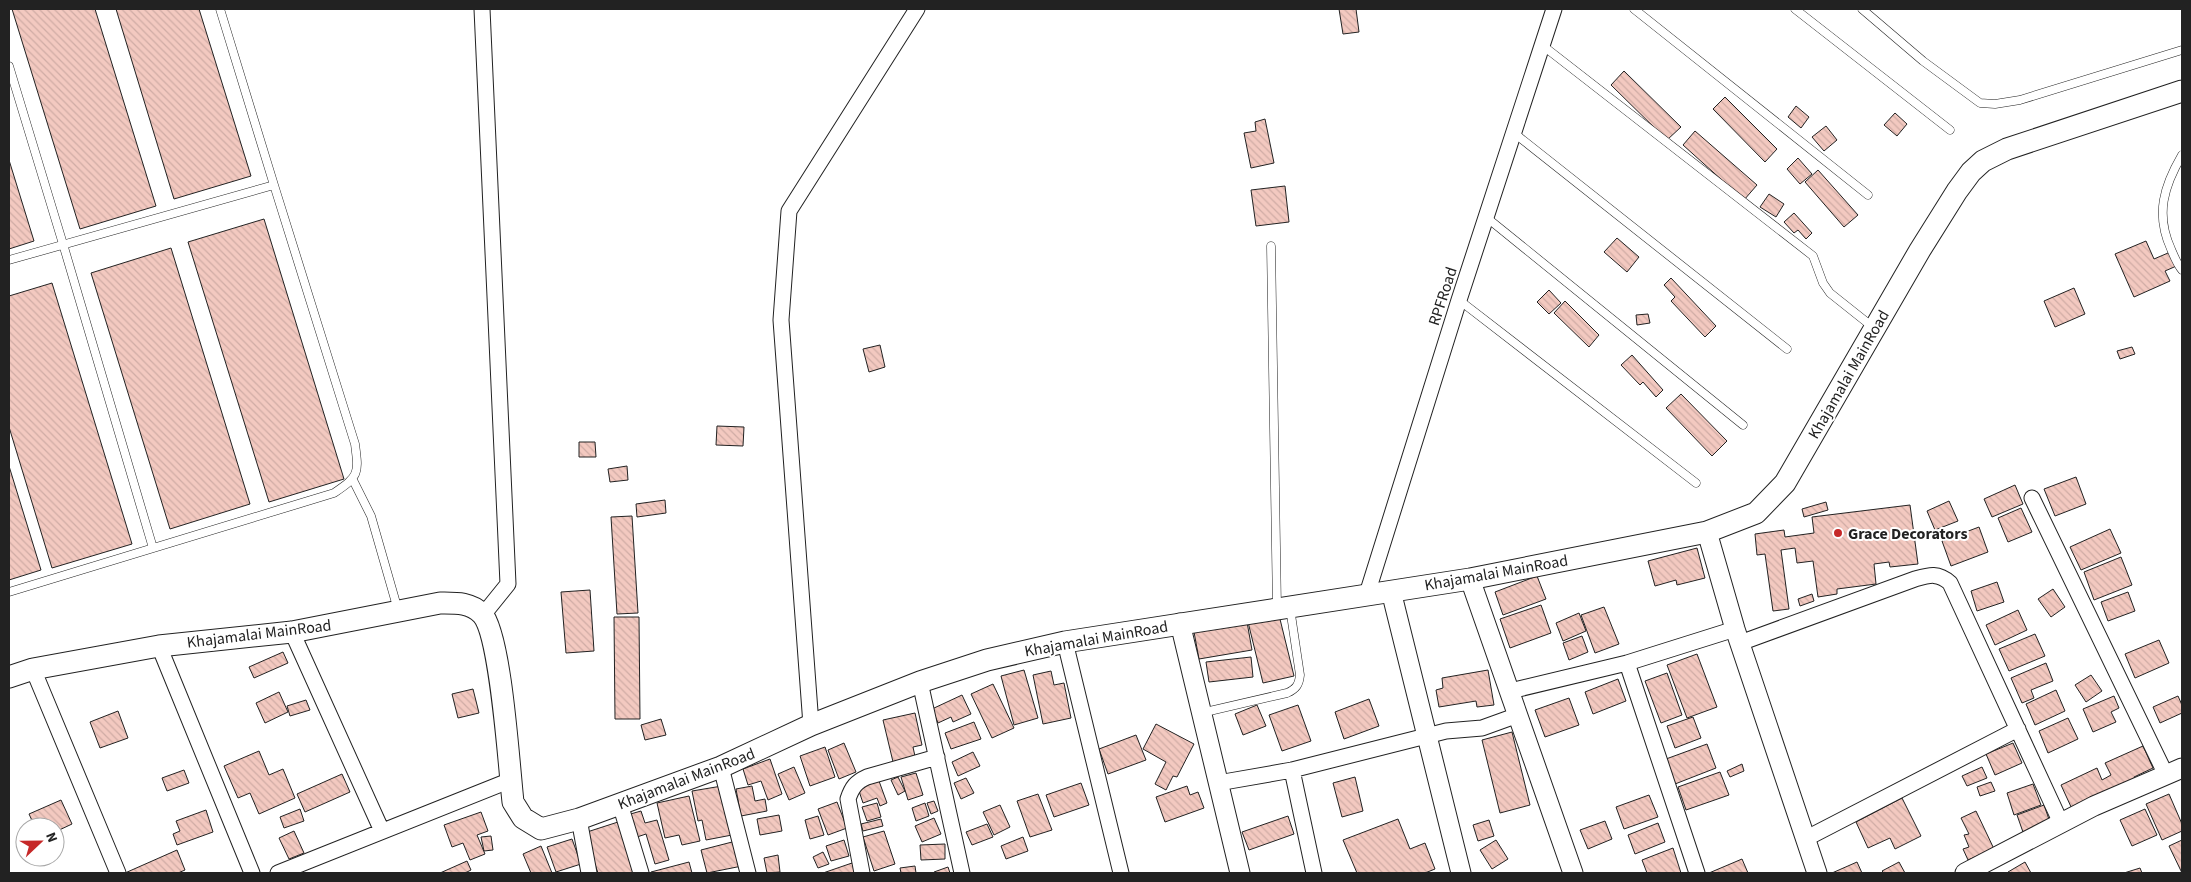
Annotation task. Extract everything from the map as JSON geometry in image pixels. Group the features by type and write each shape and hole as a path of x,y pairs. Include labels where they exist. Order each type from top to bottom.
{"main road":[{"name":"Khajamalai MainRoad","path":"9,677 33,669 159,646 292,632 440,603 464,603 483,615 497,651 513,802 523,818 540,829 579,819 721,767 811,724 920,682 987,660 1064,642 1470,578 1706,532 1756,514 1784,483 1874,328 1957,191 1971,172 1983,162 2007,149 2182,91"}],"street":[{"path":"482,9 508,584 483,615"},
{"path":"811,724 781,320 789,211 917,9"},
{"name":"RPFRoad","path":"1367,594 1459,300 1554,9"},
{"path":"1965,873 2094,806 2174,771 2032,498"},
{"path":"1706,532 1737,636 1817,873"},
{"path":"1510,692 1737,636 1930,574 1942,576 1950,583 2062,823"},
{"path":"1470,578 1573,873"},
{"path":"1391,591 1461,873"},
{"path":"1180,623 1240,873"},
{"path":"292,632 382,831"},
{"path":"1064,642 1121,873"},
{"path":"159,646 252,873"},
{"path":"1627,663 1697,873"},
{"path":"33,669 118,873"},
{"path":"920,682 962,873"},
{"path":"1218,784 1292,770 1446,731 1482,728 1518,715"},
{"path":"1805,839 2018,729"},
{"path":"862,873 848,799 851,790 858,781 867,777 937,757"},
{"path":"721,767 748,873"},
{"path":"1292,770 1314,873"},
{"path":"278,873 511,780"},
{"path":"620,804 641,873"},
{"path":"579,819 590,873"}],"lane":[{"path":"9,592 334,493 353,480 358,466 354,444 220,9"},
{"path":"1634,9 1868,195"},
{"path":"1795,9 1950,130"},
{"path":"1862,9 1923,61 1980,104 2020,100 2182,50"},
{"path":"1542,46 1813,256 1823,283 1830,293 1874,328"},
{"path":"9,66 64,244 153,548"},
{"path":"1514,132 1787,349"},
{"path":"2182,155 2173,171 2165,193 2162,220 2166,238 2182,270"},
{"path":"9,260 274,185"},
{"path":"1486,217 1743,425"},
{"path":"1201,713 1287,693 1295,689 1300,683 1300,675 1283,607 1271,246"},
{"path":"1459,300 1696,483"},
{"path":"353,480 371,516 399,611"}],"building":[{"path":"12,9 95,9 156,206 80,229"},
{"path":"116,9 199,9 251,176 174,199"},
{"path":"1339,9 1356,9 1359,32 1343,34"},
{"path":"1624,71 1681,127 1667,140 1611,85"},
{"path":"1725,97 1777,149 1765,162 1713,109"},
{"path":"1796,106 1809,117 1801,128 1788,117"},
{"path":"1895,113 1907,124 1897,136 1884,125"},
{"path":"1265,119 1274,163 1251,168 1244,133 1256,131 1255,122"},
{"path":"1826,126 1837,140 1824,151 1812,137"},
{"path":"1695,131 1757,185 1744,200 1683,145"},
{"path":"1798,158 1812,174 1800,184 1787,169"},
{"path":"9,160 34,241 9,249"},
{"path":"1818,170 1858,215 1844,227 1805,182"},
{"path":"1285,186 1289,222 1256,226 1251,190"},
{"path":"1769,194 1784,204 1776,217 1760,207"},
{"path":"1794,213 1812,233 1806,239 1798,230 1794,233 1784,222"},
{"path":"264,219 344,479 269,502 188,242"},
{"path":"1617,238 1639,257 1627,272 1604,252"},
{"path":"2146,241 2154,259 2175,250 2181,264 2165,271 2170,281 2134,297 2115,254"},
{"path":"171,248 250,504 170,529 91,273"},
{"path":"1671,278 1716,326 1705,337 1671,301 1675,297 1664,285"},
{"path":"52,283 132,544 52,568 9,427 9,296"},
{"path":"2074,288 2085,314 2055,327 2044,301"},
{"path":"1549,290 1561,303 1549,314 1537,302"},
{"path":"1565,301 1599,335 1589,347 1554,313"},
{"path":"1648,314 1650,323 1637,325 1636,315"},
{"path":"880,345 885,367 869,372 863,349"},
{"path":"2132,347 2135,354 2120,359 2117,351"},
{"path":"1632,355 1663,390 1656,397 1643,382 1640,385 1621,365"},
{"path":"1681,394 1727,441 1712,456 1666,408"},
{"path":"717,426 744,427 743,446 716,445"},
{"path":"579,442 595,442 596,457 579,457"},
{"path":"9,466 41,570 9,580"},
{"path":"627,466 628,480 610,482 608,469"},
{"path":"2076,477 2086,504 2055,516 2044,489"},
{"path":"2015,485 2023,504 1992,517 1984,499"},
{"path":"665,500 666,513 637,517 636,504"},
{"path":"1949,501 1958,521 1935,530 1927,511"},
{"path":"1826,502 1828,510 1804,517 1802,509"},
{"path":"1910,505 1918,564 1890,567 1889,562 1874,564 1876,584 1837,589 1837,594 1818,597 1813,561 1797,563 1795,548 1781,550 1789,609 1773,611 1765,554 1757,555 1755,534 1784,530 1785,537 1814,533 1812,517"},
{"path":"2021,508 2032,532 2008,542 1998,518"},
{"path":"632,516 638,613 617,614 611,517"},
{"path":"1979,527 1988,552 1951,566 1942,541"},
{"path":"2110,529 2121,553 2081,570 2070,547"},
{"path":"1697,548 1705,578 1677,585 1676,580 1655,586 1648,561"},
{"path":"2121,557 2132,585 2094,600 2084,572"},
{"path":"1537,576 1546,599 1503,615 1495,592"},
{"path":"1997,582 2004,602 1977,611 1971,591"},
{"path":"2053,589 2065,607 2051,617 2038,599"},
{"path":"590,590 594,651 566,653 561,592"},
{"path":"2128,592 2135,611 2108,621 2101,602"},
{"path":"1812,594 1814,601 1800,606 1798,599"},
{"path":"1541,605 1551,633 1510,648 1500,619"},
{"path":"1604,607 1619,644 1595,653 1581,615"},
{"path":"2018,610 2027,630 1995,645 1986,625"},
{"path":"1278,611 1294,676 1263,683 1247,618"},
{"path":"1579,613 1586,631 1563,641 1556,623"},
{"path":"614,617 639,617 640,719 615,719"},
{"path":"1247,622 1252,650 1199,659 1194,632"},
{"path":"2035,634 2045,656 2009,671 1999,649"},
{"path":"1582,636 1588,652 1569,660 1563,643"},
{"path":"2159,640 2169,663 2135,678 2125,654"},
{"path":"283,652 288,663 254,678 249,667"},
{"path":"1697,654 1717,707 1687,718 1667,665"},
{"path":"1251,657 1253,677 1209,682 1206,662"},
{"path":"2046,663 2053,681 2031,690 2034,698 2022,703 2011,678"},
{"path":"1024,670 1038,718 1014,725 1001,676"},
{"path":"1488,670 1494,705 1477,707 1476,701 1439,707 1436,690 1443,688 1442,678"},
{"path":"1051,671 1054,685 1064,683 1071,718 1043,724 1033,675"},
{"path":"1667,673 1682,715 1661,723 1645,681"},
{"path":"2091,675 2102,691 2086,702 2075,685"},
{"path":"1618,679 1626,701 1593,714 1585,692"},
{"path":"993,684 1014,728 992,738 971,694"},
{"path":"473,689 479,713 458,718 452,694"},
{"path":"2056,690 2065,711 2035,725 2026,704"},
{"path":"279,692 288,712 265,723 256,703"},
{"path":"962,695 971,714 953,722 951,717 938,723 932,709"},
{"path":"2114,696 2119,708 2111,712 2116,722 2093,732 2083,709"},
{"path":"2178,696 2182,705 2182,713 2160,723 2153,707"},
{"path":"1569,698 1579,725 1545,737 1535,710"},
{"path":"1369,699 1379,726 1344,739 1335,712"},
{"path":"306,700 310,710 290,716 287,706"},
{"path":"1257,705 1266,726 1243,735 1235,714"},
{"path":"1298,705 1311,741 1282,751 1269,715"},
{"path":"118,711 128,738 100,748 90,722"},
{"path":"915,713 922,745 913,747 916,761 894,766 883,720"},
{"path":"1693,717 1701,738 1675,748 1667,726"},
{"path":"2068,718 2078,739 2048,753 2039,731"},
{"path":"661,719 666,735 645,740 641,725"},
{"path":"974,722 981,739 951,749 945,733"},
{"path":"1156,724 1194,744 1177,777 1173,776 1166,790 1155,784 1166,762 1143,749"},
{"path":"1512,732 1530,805 1500,813 1482,740"},
{"path":"1136,735 1146,760 1108,774 1099,749"},
{"path":"844,743 856,772 839,779 828,750"},
{"path":"2013,743 2022,763 1995,775 1986,754"},
{"path":"1707,744 1716,768 1675,784 1666,759"},
{"path":"2143,746 2153,768 2134,777 2136,780 2072,809 2061,785 2097,768 2102,780 2111,775 2105,763"},
{"path":"825,747 835,777 810,786 800,756"},
{"path":"259,751 269,775 283,769 295,798 259,814 250,793 238,798 224,766"},
{"path":"973,752 980,766 958,776 952,762"},
{"path":"770,759 782,794 768,800 761,781 748,785 743,769"},
{"path":"1742,764 1744,771 1730,777 1727,771"},
{"path":"794,767 805,793 789,800 778,774"},
{"path":"1982,767 1987,778 1967,786 1962,776"},
{"path":"184,770 189,783 167,791 162,778"},
{"path":"1720,772 1729,795 1686,810 1678,787"},
{"path":"916,773 923,795 908,800 901,777"},
{"path":"342,774 350,792 305,812 297,794"},
{"path":"898,777 905,791 898,795 891,780"},
{"path":"1355,777 1363,811 1342,817 1333,783"},
{"path":"966,778 974,793 961,799 954,783"},
{"path":"879,781 887,803 880,806 877,798 863,803 858,788"},
{"path":"1991,782 1995,791 1980,796 1977,787"},
{"path":"1081,783 1089,805 1054,817 1046,795"},
{"path":"2033,784 2041,805 2014,815 2007,793"},
{"path":"722,786 732,835 706,840 702,820 698,821 692,791"},
{"path":"752,786 755,801 765,799 767,811 741,816 736,789"},
{"path":"1187,786 1190,795 1198,792 1204,808 1165,822 1156,797"},
{"path":"1038,794 1052,830 1030,837 1017,801"},
{"path":"2169,794 2182,824 2182,831 2162,840 2146,804"},
{"path":"1649,795 1658,817 1624,829 1616,807"},
{"path":"689,796 700,841 682,845 679,835 665,838 657,803"},
{"path":"1902,798 1921,836 1895,849 1890,838 1868,848 1856,822"},
{"path":"61,800 72,824 65,827 65,817 30,817 29,814"},
{"path":"934,801 938,811 931,814 927,803"},
{"path":"837,802 847,828 828,835 818,809"},
{"path":"877,803 881,817 867,821 862,807"},
{"path":"925,803 929,816 916,821 912,808"},
{"path":"1000,805 1010,827 994,835 983,812"},
{"path":"2044,805 2051,825 2024,835 2017,815"},
{"path":"300,809 304,821 284,828 280,817"},
{"path":"2145,809 2157,835 2132,846 2120,820"},
{"path":"206,810 213,832 177,845 173,834 180,831 176,821"},
{"path":"641,811 645,823 657,820 669,860 655,864 646,834 634,838 627,815"},
{"path":"1976,811 1994,849 1968,860 1963,849 1969,847 1964,835 1969,834 1961,818"},
{"path":"481,812 488,831 477,835 485,854 470,860 463,843 452,847 444,825"},
{"path":"779,815 782,831 760,835 757,819"},
{"path":"818,816 824,835 810,839 805,820"},
{"path":"1288,816 1294,834 1249,850 1242,832"},
{"path":"934,818 941,834 922,842 915,826"},
{"path":"881,819 883,826 863,831 861,824"},
{"path":"1398,819 1410,849 1425,843 1435,869 1425,873 1357,873 1343,840"},
{"path":"1489,820 1494,836 1478,841 1473,825"},
{"path":"1605,821 1612,839 1588,849 1580,830"},
{"path":"618,822 635,873 598,873 584,833"},
{"path":"1658,823 1665,842 1635,854 1628,835"},
{"path":"987,824 993,837 972,845 966,832"},
{"path":"294,831 304,853 289,859 279,838"},
{"path":"884,831 895,864 874,871 863,837"},
{"path":"491,836 493,850 484,851 481,837"},
{"path":"1023,837 1028,851 1006,859 1001,846"},
{"path":"572,839 581,864 556,872 547,847"},
{"path":"844,840 849,856 831,861 826,846"},
{"path":"1496,840 1508,859 1492,869 1480,850"},
{"path":"2182,840 2182,873 2169,846"},
{"path":"736,841 742,866 707,873 701,850"},
{"path":"945,844 945,859 921,860 920,845"},
{"path":"541,846 552,873 531,873 523,854"},
{"path":"1673,848 1681,873 1647,873 1642,860"},
{"path":"177,850 185,870 178,873 125,873"},
{"path":"823,852 829,864 818,868 813,857"},
{"path":"778,855 780,872 767,873 764,858"},
{"path":"1742,859 1748,873 1709,873"},
{"path":"467,861 471,870 465,873 440,873"},
{"path":"689,862 692,873 651,872"},
{"path":"1857,862 1862,873 1832,873"},
{"path":"1899,862 1905,873 1884,873 1882,871"},
{"path":"2025,862 2031,873 2008,872"},
{"path":"852,863 856,873 823,873"},
{"path":"915,866 916,873 901,873 900,868"},
{"path":"948,867 950,873 934,873 934,872"},
{"path":"2140,868 2142,873 2124,873"}],"place":[{"name":"Grace Decorators","path":"1838,533"}]}
